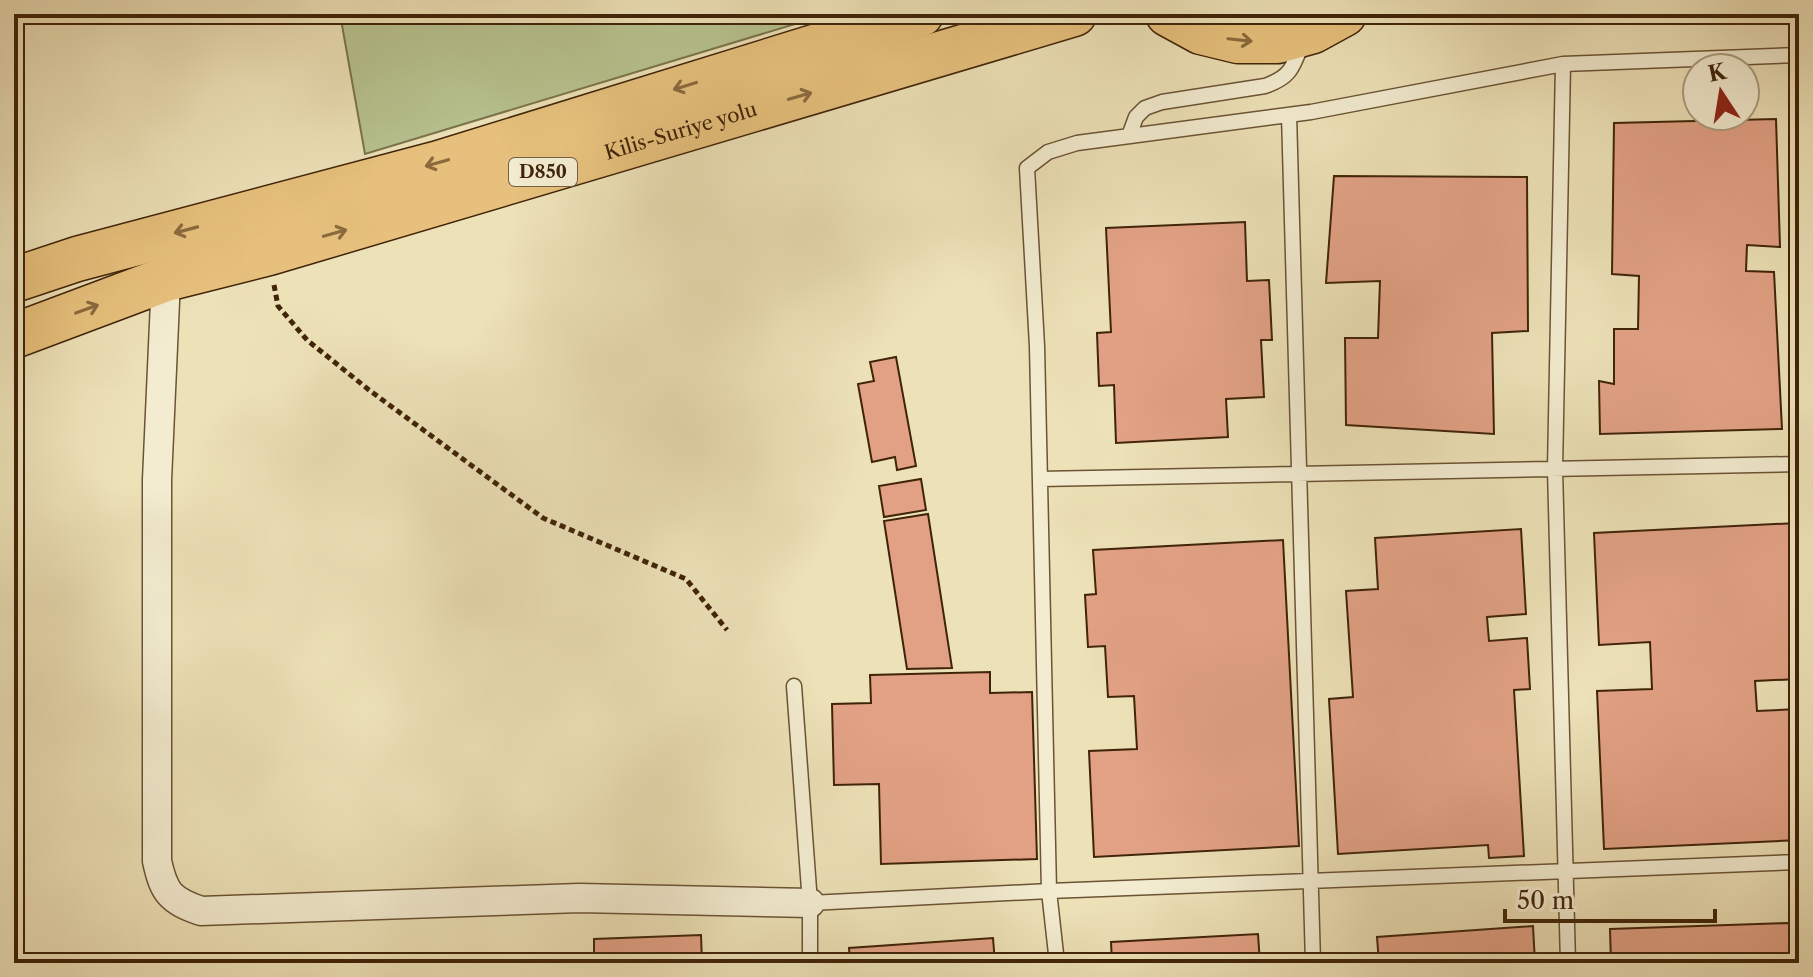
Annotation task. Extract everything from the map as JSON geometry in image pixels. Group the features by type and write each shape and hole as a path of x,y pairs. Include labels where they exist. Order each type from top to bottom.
{"highway":[{"name":"D850","path":"14,280 77,259 439,163 921,14"},
{"name":"Kilis-Suriye yolu","path":"14,336 166,279 269,253 1074,14"},
{"path":"1168,14 1201,32 1238,41 1277,41 1329,23"}],"street":[{"path":"166,279 157,480 157,861 162,884 178,903 201,911 579,898 810,903"}],"lane":[{"path":"1129,136 1136,117 1145,108 1162,102 1280,81 1291,70 1302,43 1329,23"},
{"path":"1057,963 1049,891 1037,346 1027,168 1048,152 1077,143 1289,115 1563,64 1799,55"},
{"path":"1563,64 1555,469 1568,963"},
{"path":"1289,115 1313,963"},
{"path":"1040,479 1799,464"},
{"path":"794,686 810,903 810,963"},
{"path":"810,903 1799,862"}],"path":[{"path":"269,253 278,306 307,340 369,390 543,518 686,579 727,630"}],"green space":[{"path":"340,14 828,14 365,154"}],"building":[{"path":"1761,119 1776,119 1780,247 1747,245 1746,271 1774,272 1782,429 1600,434 1599,381 1614,384 1614,329 1638,329 1639,276 1612,274 1614,123 1681,121 1681,132 1761,132"},
{"path":"1334,176 1527,177 1528,331 1492,333 1494,434 1346,425 1345,338 1378,338 1380,281 1326,283"},
{"path":"1245,222 1247,281 1269,280 1272,340 1261,340 1264,397 1226,399 1228,437 1116,443 1114,385 1099,386 1097,333 1111,332 1106,228"},
{"path":"896,357 916,466 897,470 895,457 872,462 858,384 874,381 870,362"},
{"path":"921,479 926,510 884,517 879,486"},
{"path":"928,514 952,668 907,669 884,521"},
{"path":"1797,523 1799,679 1755,681 1757,711 1798,709 1799,840 1604,849 1597,691 1652,689 1650,642 1599,645 1594,533"},
{"path":"1521,529 1526,614 1487,617 1489,641 1527,638 1530,689 1514,690 1524,856 1489,858 1488,845 1338,854 1329,699 1353,697 1346,591 1378,589 1375,538"},
{"path":"1283,540 1299,846 1094,857 1089,751 1137,749 1134,696 1108,697 1105,646 1088,647 1085,595 1096,594 1093,550"},
{"path":"990,672 990,693 1032,692 1037,859 881,864 879,784 834,785 832,704 871,703 870,675"},
{"path":"1789,923 1791,963 1611,963 1610,929"},
{"path":"1533,926 1535,963 1379,963 1377,937"},
{"path":"1258,934 1260,963 1112,963 1111,942"},
{"path":"701,935 702,963 594,963 594,939"},
{"path":"993,938 995,963 850,963 849,948"}]}
